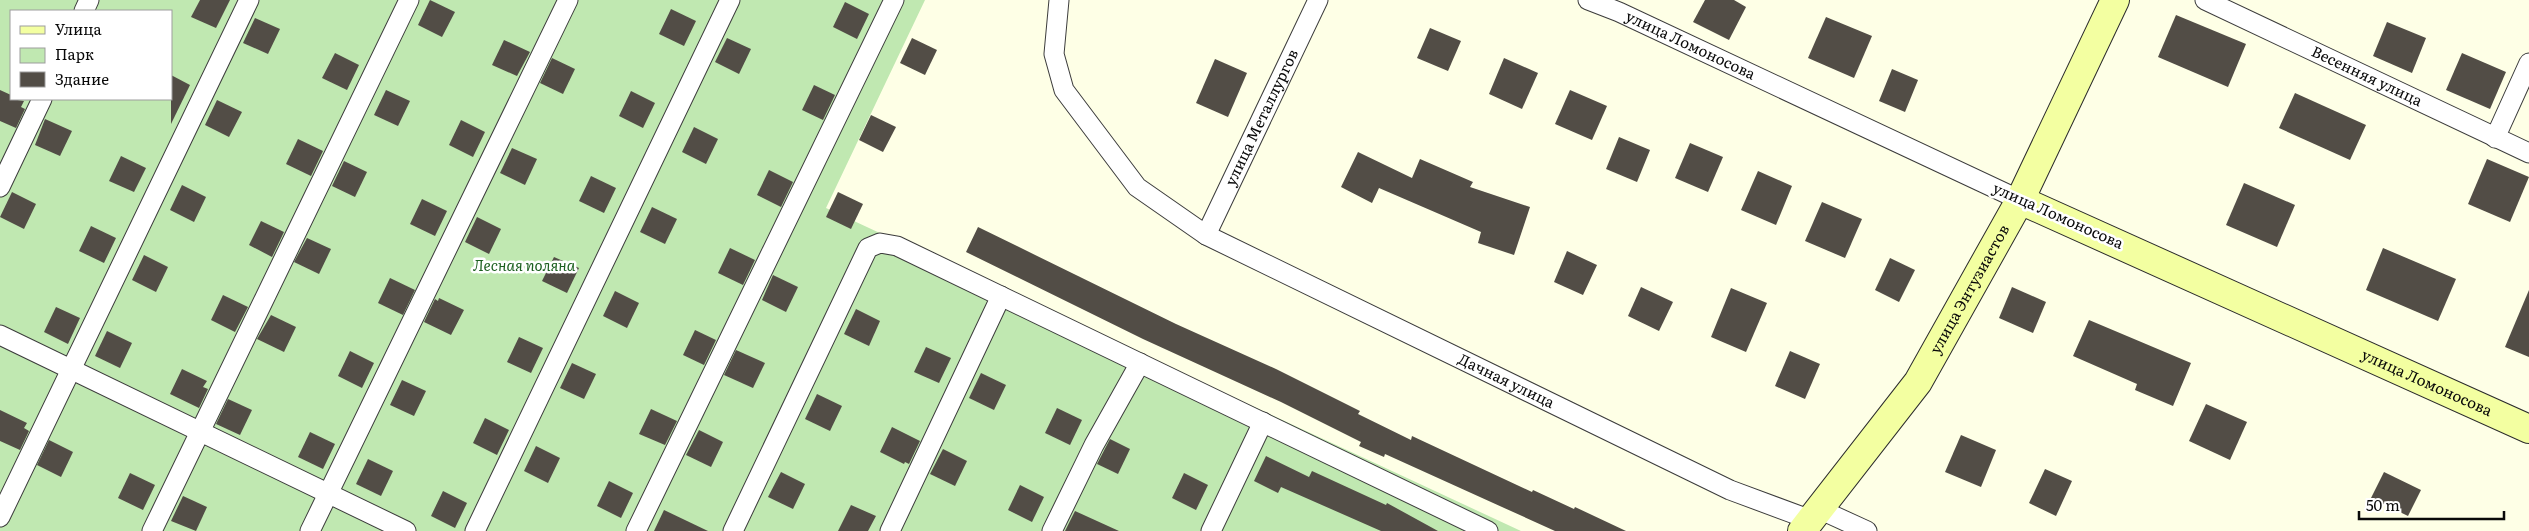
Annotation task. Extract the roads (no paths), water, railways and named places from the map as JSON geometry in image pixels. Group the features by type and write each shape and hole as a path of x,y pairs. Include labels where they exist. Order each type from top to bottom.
{"street":[{"path":"0,517 249,0"},
{"path":"152,531 409,0"},
{"path":"310,531 568,0"},
{"path":"475,531 730,0"},
{"path":"636,531 894,0"},
{"name":"Дачная улица","path":"1059,0 1054,54 1064,90 1137,187 1206,235 1730,490 1811,520 1867,531"},
{"name":"улица Металлургов","path":"1206,235 1318,0"},
{"name":"улица Ломоносова","path":"1588,0 1619,12 2020,200 2529,429"},
{"name":"улица Энтузиастов","path":"1811,520 1918,382 2020,200 2115,0"},
{"name":"Весенняя улица","path":"2205,0 2529,153"},
{"path":"2495,138 2529,64"},
{"path":"0,187 42,100"},
{"path":"733,531 868,248 880,243 897,246 1488,531"},
{"path":"890,531 1001,296"},
{"path":"0,335 406,531"},
{"path":"1052,531 1094,445 1140,363"},
{"path":"1211,531 1263,422"}],"park label":[{"name":"Лесная поляна","path":"524,266"}]}
